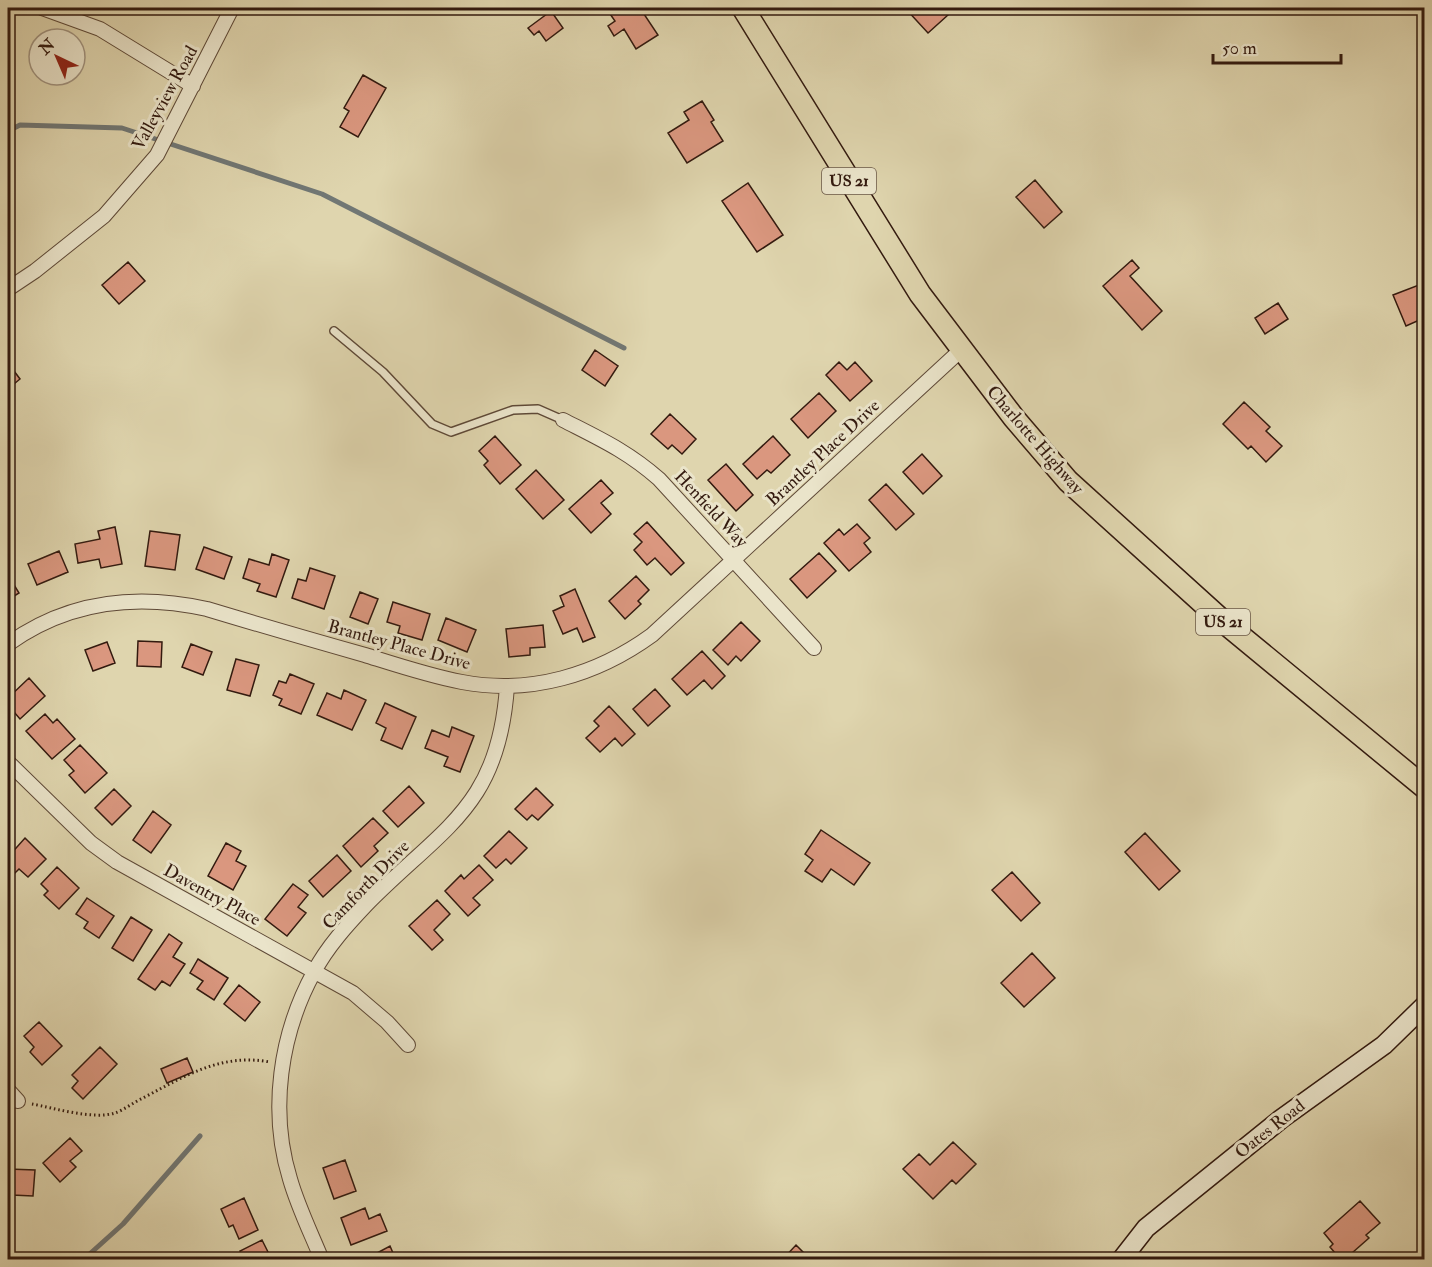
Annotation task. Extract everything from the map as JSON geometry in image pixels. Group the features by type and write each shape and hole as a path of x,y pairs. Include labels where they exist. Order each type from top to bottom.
{"main road":[{"name":"Charlotte Highway","path":"750,10 914,285 961,350 1068,482 1226,624 1425,787"}],"street":[{"path":"42,8 100,29 193,86"},
{"name":"Valleyview Road","path":"8,289 35,271 104,216 157,155 232,8"},
{"name":"Brantley Place Drive","path":"8,644 26,631 72,611 120,601 150,600 207,609 460,682 507,686 532,685 566,679 604,665 652,635 961,350"},
{"name":"Henfield Way","path":"563,420 617,447 659,479 814,648"},
{"name":"Camforth Drive","path":"322,1260 289,1178 282,1143 279,1098 283,1064 297,1009 313,972 366,904 453,825 468,807 481,787 498,747 505,717 507,686"},
{"name":"Daventry Place","path":"8,762 91,843 117,862 353,993 387,1022 408,1045"},
{"name":"Oates Road","path":"1121,1260 1146,1228 1281,1119 1384,1045 1425,1006"},
{"path":"8,1090 18,1101"}],"lane":[{"path":"334,331 383,372 432,424 451,432 513,410 538,409 563,420"}],"path":[{"path":"18,1101 91,1115 114,1113 218,1062 250,1058 283,1064"}],"building":[{"path":"614,8 640,8 658,35 636,49 624,29 614,36 608,26 615,21 608,11"},
{"path":"905,8 942,8 948,15 928,33"},
{"path":"551,11 563,28 546,41 539,31 534,35 528,28"},
{"path":"363,75 386,88 358,137 340,127 349,111 344,108"},
{"path":"702,101 723,141 687,163 668,133 689,120 684,112"},
{"path":"1035,180 1062,212 1044,228 1016,197"},
{"path":"748,183 783,235 757,252 722,201"},
{"path":"1132,260 1139,268 1130,276 1162,311 1142,330 1103,286"},
{"path":"128,262 145,281 119,304 102,285"},
{"path":"1424,283 1424,318 1406,326 1393,295"},
{"path":"1278,303 1288,319 1265,334 1255,318"},
{"path":"595,350 618,366 605,386 582,370"},
{"path":"839,362 847,370 855,362 872,381 850,401 826,375"},
{"path":"8,363 20,379 8,389"},
{"path":"819,393 836,411 808,438 791,419"},
{"path":"1244,402 1270,427 1266,431 1282,446 1266,462 1251,446 1248,449 1223,424"},
{"path":"670,414 696,439 682,454 672,445 668,449 651,434"},
{"path":"495,436 521,465 500,484 484,465 488,461 479,451"},
{"path":"773,436 790,455 771,473 767,470 757,479 743,464"},
{"path":"922,454 942,476 923,494 903,472"},
{"path":"726,464 753,495 736,511 708,480"},
{"path":"536,470 564,500 543,519 516,489"},
{"path":"601,480 613,493 601,503 611,514 591,533 569,509"},
{"path":"886,484 914,514 896,530 869,500"},
{"path":"647,522 684,563 671,575 655,558 647,565 634,550 642,542 634,534"},
{"path":"857,524 870,538 864,543 871,552 849,571 824,543 839,529 844,535"},
{"path":"115,527 122,564 101,568 99,559 78,563 75,544 100,539 98,531"},
{"path":"150,531 180,535 175,570 145,566"},
{"path":"204,547 232,557 224,579 196,569"},
{"path":"59,551 68,572 37,585 28,564"},
{"path":"819,553 836,571 807,598 790,579"},
{"path":"272,554 289,560 276,597 257,591 260,584 243,578 249,559 269,565"},
{"path":"310,568 335,576 324,609 292,598 298,579 306,581"},
{"path":"8,575 19,593 8,600"},
{"path":"636,576 649,590 638,601 641,604 625,619 609,601"},
{"path":"575,589 595,637 583,642 577,628 563,634 553,611 564,606 560,596"},
{"path":"360,592 378,599 368,624 350,617"},
{"path":"393,602 430,614 422,640 398,633 400,626 387,622"},
{"path":"446,618 476,630 467,652 438,640"},
{"path":"741,622 760,641 741,661 736,656 728,665 713,650"},
{"path":"543,625 545,647 530,648 530,655 509,657 506,629"},
{"path":"138,641 162,642 161,667 137,666"},
{"path":"107,642 115,663 93,671 85,650"},
{"path":"191,644 212,652 203,675 182,667"},
{"path":"702,651 725,676 712,689 704,680 687,695 672,679"},
{"path":"236,659 259,665 250,696 227,690"},
{"path":"290,674 314,684 301,714 279,705 282,699 273,695 279,681 286,683"},
{"path":"29,678 45,696 20,719 8,705 8,698"},
{"path":"655,689 670,706 648,726 633,709"},
{"path":"344,690 366,700 352,730 317,715 327,693 341,699"},
{"path":"385,703 416,717 402,749 381,740 386,728 376,723"},
{"path":"609,706 635,734 622,746 615,738 600,752 586,738 599,726 594,721"},
{"path":"45,714 53,723 57,719 75,739 52,759 26,731"},
{"path":"452,727 474,736 460,772 444,766 448,757 425,748 432,730 449,737"},
{"path":"80,745 107,773 85,793 69,775 74,771 64,760"},
{"path":"409,786 424,803 398,827 383,811"},
{"path":"536,788 553,805 538,820 532,815 527,820 515,809"},
{"path":"114,789 131,806 112,825 95,808"},
{"path":"153,811 171,825 151,853 133,840"},
{"path":"373,818 388,833 374,846 378,851 361,867 343,846"},
{"path":"821,830 870,863 854,885 831,869 822,882 805,871 813,860 805,854"},
{"path":"509,831 527,848 511,864 506,859 496,868 484,856"},
{"path":"1145,833 1180,871 1159,890 1125,852"},
{"path":"25,838 46,859 28,877 19,869 12,876 8,871 8,857"},
{"path":"226,843 241,851 236,861 246,866 233,890 208,876"},
{"path":"337,855 351,871 323,897 309,881"},
{"path":"479,865 493,880 473,898 480,905 468,916 445,891 461,875 464,879"},
{"path":"57,867 79,888 59,909 44,895 48,891 41,884"},
{"path":"1012,872 1040,903 1021,921 992,890"},
{"path":"293,884 308,895 298,907 306,913 287,936 265,919"},
{"path":"87,898 114,916 99,938 84,928 88,922 76,914"},
{"path":"437,900 450,914 434,930 443,940 432,950 409,926"},
{"path":"131,917 152,930 133,961 112,948"},
{"path":"169,934 182,943 173,957 185,964 170,986 162,981 155,990 138,979"},
{"path":"1032,953 1055,978 1024,1007 1001,983"},
{"path":"198,959 228,978 214,1000 197,989 203,981 190,973"},
{"path":"239,985 260,1002 245,1021 224,1004"},
{"path":"39,1022 62,1046 42,1065 30,1052 34,1047 24,1036"},
{"path":"100,1047 117,1064 83,1099 72,1088 78,1081 72,1075"},
{"path":"187,1058 193,1072 167,1083 161,1069"},
{"path":"70,1138 82,1151 70,1161 76,1167 60,1182 43,1163"},
{"path":"953,1142 976,1164 956,1184 952,1180 933,1199 903,1169 919,1154 930,1165"},
{"path":"345,1160 356,1191 334,1199 323,1168"},
{"path":"8,1169 35,1170 33,1196 12,1195 12,1189 8,1189"},
{"path":"244,1198 258,1230 239,1239 233,1225 229,1227 221,1209"},
{"path":"1360,1201 1380,1223 1366,1235 1369,1238 1344,1260 1341,1260 1330,1247 1333,1244 1324,1233"},
{"path":"365,1208 369,1219 380,1214 387,1231 351,1245 341,1218"},
{"path":"262,1240 272,1260 245,1260 240,1251"},
{"path":"796,1245 811,1260 782,1260"},
{"path":"390,1246 396,1260 364,1260"}],"waterway":[{"path":"8,131 20,125 122,128 322,194 624,348"},
{"path":"83,1260 123,1224 200,1136"}]}
